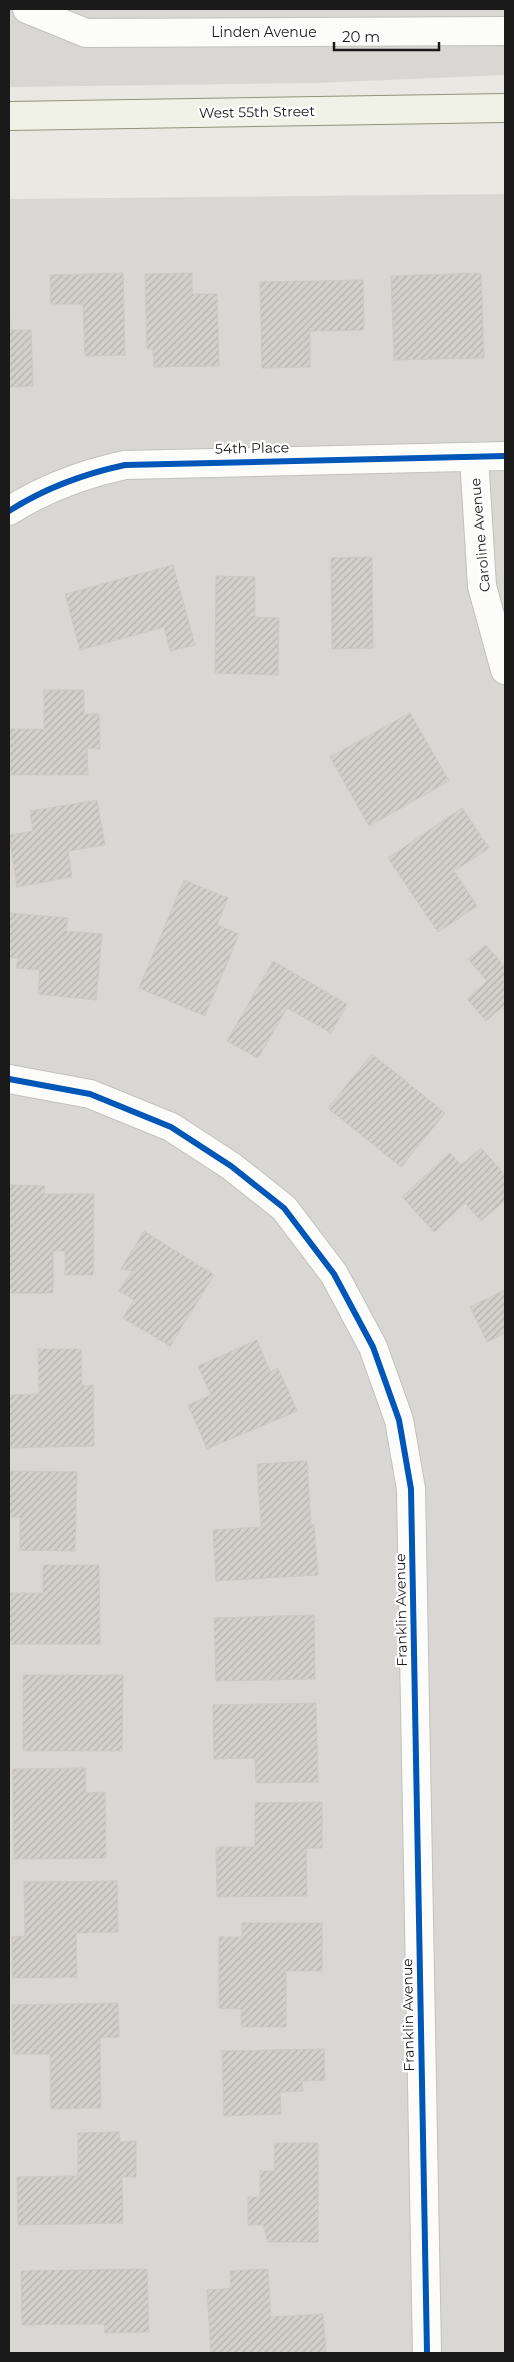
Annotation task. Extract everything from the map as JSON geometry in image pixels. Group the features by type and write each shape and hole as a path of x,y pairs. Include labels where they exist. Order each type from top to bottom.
{"main road":[{"name":"West 55th Street","path":"9,116 505,108"}],"street":[{"name":"Linden Avenue","path":"27,9 86,32 505,31"},
{"name":"54th Place","path":"9,511 36,494 84,475 125,465 505,456"},
{"name":"Caroline Avenue","path":"474,457 482,586 505,670"},
{"name":"Franklin Avenue","path":"9,1079 90,1094 171,1127 231,1166 284,1208 339,1282 373,1347 399,1420 411,1489 427,2353"}],"shaded area":[{"path":"9,9 505,9 505,75 315,83 9,87"},
{"path":"505,194 505,2353 9,2353 9,199"}],"building":[{"path":"123,273 125,355 85,356 83,304 51,304 50,275"},
{"path":"192,273 192,294 217,294 219,366 154,367 153,349 147,349 145,274"},
{"path":"481,273 484,358 394,360 391,276"},
{"path":"363,280 364,330 310,331 310,367 262,368 260,282"},
{"path":"9,287 10,330 31,330 33,386 9,387"},
{"path":"372,557 373,648 332,649 331,558"},
{"path":"173,565 195,645 170,651 164,627 80,650 65,594"},
{"path":"216,576 255,577 255,617 279,618 278,675 215,673"},
{"path":"44,690 84,690 84,714 99,714 100,749 87,748 88,775 9,775 9,729 44,729"},
{"path":"410,713 449,781 369,826 330,757"},
{"path":"97,800 105,845 68,851 72,877 17,887 9,835 33,831 30,811"},
{"path":"462,808 489,848 454,871 477,906 438,932 388,858"},
{"path":"184,880 228,898 217,925 239,934 205,1016 139,988"},
{"path":"9,913 68,918 66,931 102,934 96,1000 38,994 40,970 16,968 18,958 9,957"},
{"path":"486,945 505,967 505,1011 502,1007 486,1021 467,999 487,981 468,959"},
{"path":"273,961 347,1004 331,1033 287,1008 258,1058 227,1041"},
{"path":"372,1054 445,1113 401,1167 328,1108"},
{"path":"481,1148 505,1175 505,1200 481,1221 465,1203 434,1232 402,1197 450,1153 461,1165"},
{"path":"9,1185 45,1186 44,1194 94,1194 93,1275 65,1275 65,1251 53,1251 53,1293 9,1293"},
{"path":"144,1231 214,1275 170,1346 123,1318 134,1300 119,1291 132,1271 121,1269"},
{"path":"505,1290 505,1333 487,1342 470,1307"},
{"path":"257,1340 270,1372 278,1368 297,1411 207,1449 188,1405 211,1395 198,1366"},
{"path":"38,1349 81,1349 82,1386 93,1385 94,1446 9,1448 9,1395 39,1394"},
{"path":"307,1461 311,1525 314,1525 318,1575 216,1581 213,1530 261,1527 257,1464"},
{"path":"9,1471 77,1472 75,1551 20,1550 20,1517 9,1517"},
{"path":"43,1565 99,1565 100,1644 9,1644 9,1593 43,1593"},
{"path":"314,1615 315,1679 216,1681 214,1618"},
{"path":"23,1675 123,1675 122,1751 23,1751"},
{"path":"316,1703 318,1782 256,1783 255,1758 214,1759 213,1705"},
{"path":"85,1768 86,1793 105,1792 106,1858 14,1859 13,1769"},
{"path":"322,1802 322,1848 306,1848 307,1896 217,1897 216,1847 255,1847 255,1803"},
{"path":"117,1881 118,1932 76,1933 77,1977 13,1978 12,1937 25,1936 24,1882"},
{"path":"242,1923 322,1923 322,1971 286,1971 286,2027 241,2027 241,2009 219,2008 219,1937 242,1937"},
{"path":"118,2003 119,2037 100,2038 101,2108 51,2109 50,2054 13,2054 12,2005"},
{"path":"324,2049 325,2080 302,2081 303,2091 280,2092 281,2114 224,2116 222,2051"},
{"path":"119,2132 120,2142 136,2141 136,2177 122,2177 123,2223 18,2225 17,2177 78,2176 78,2133"},
{"path":"275,2143 318,2143 318,2242 268,2242 263,2225 248,2225 248,2197 260,2197 260,2171 274,2171"},
{"path":"147,2269 149,2332 105,2333 104,2324 22,2325 21,2271"},
{"path":"268,2269 271,2317 323,2314 326,2353 211,2353 207,2290 231,2288 230,2271"}],"cycle path":[{"path":"9,511 36,495 65,483 125,465 505,456"},
{"path":"9,1079 90,1094 171,1127 231,1166 284,1208 334,1274 373,1347 399,1420 411,1489 427,2353"}]}
